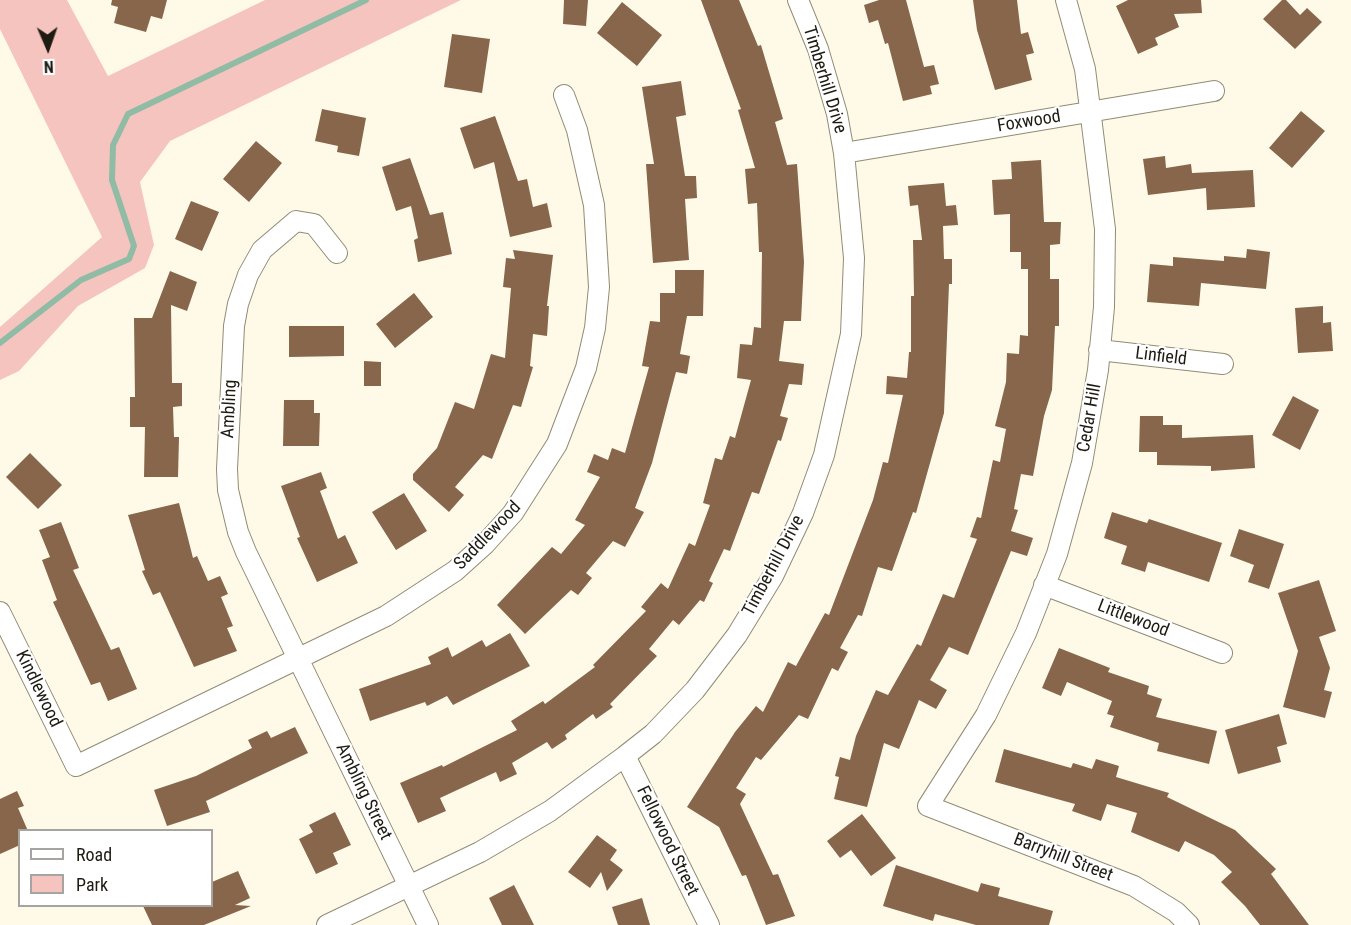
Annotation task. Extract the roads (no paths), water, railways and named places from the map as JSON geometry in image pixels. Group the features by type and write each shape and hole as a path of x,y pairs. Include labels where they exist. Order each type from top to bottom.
{"street":[{"name":"Timberhill Drive","path":"327,925 490,846 550,811 625,756 653,734 694,690 737,635 773,576 803,513 824,456 851,334 854,258 844,153 837,114 818,48 798,0"},
{"name":"Cedar Hill","path":"928,806 986,715 1026,633 1057,554 1082,463 1104,307 1105,230 1085,69 1066,0"},
{"name":"Foxwood","path":"844,153 1214,91"},
{"name":"Saddlewood","path":"75,766 386,616 455,572 513,513 557,444 586,368 595,328 599,287 594,205 577,130 564,95"},
{"name":"Ambling","path":"298,659 246,552 232,511 227,469 234,326 238,304 248,274 262,250 296,222 314,224 337,253"},
{"name":"Linfield","path":"1099,350 1224,364"},
{"name":"Littlewood","path":"1044,585 1222,653"},
{"name":"Kindlewood","path":"0,612 75,766"},
{"name":"Ambling Street","path":"298,659 428,925"},
{"name":"Fellowood Street","path":"625,756 709,925"},
{"name":"Barryhill Street","path":"928,806 1134,886 1176,912 1189,925"}],"waterway":[{"path":"0,343 81,280 129,259 134,246 112,180 113,145 128,114 366,0"}]}
